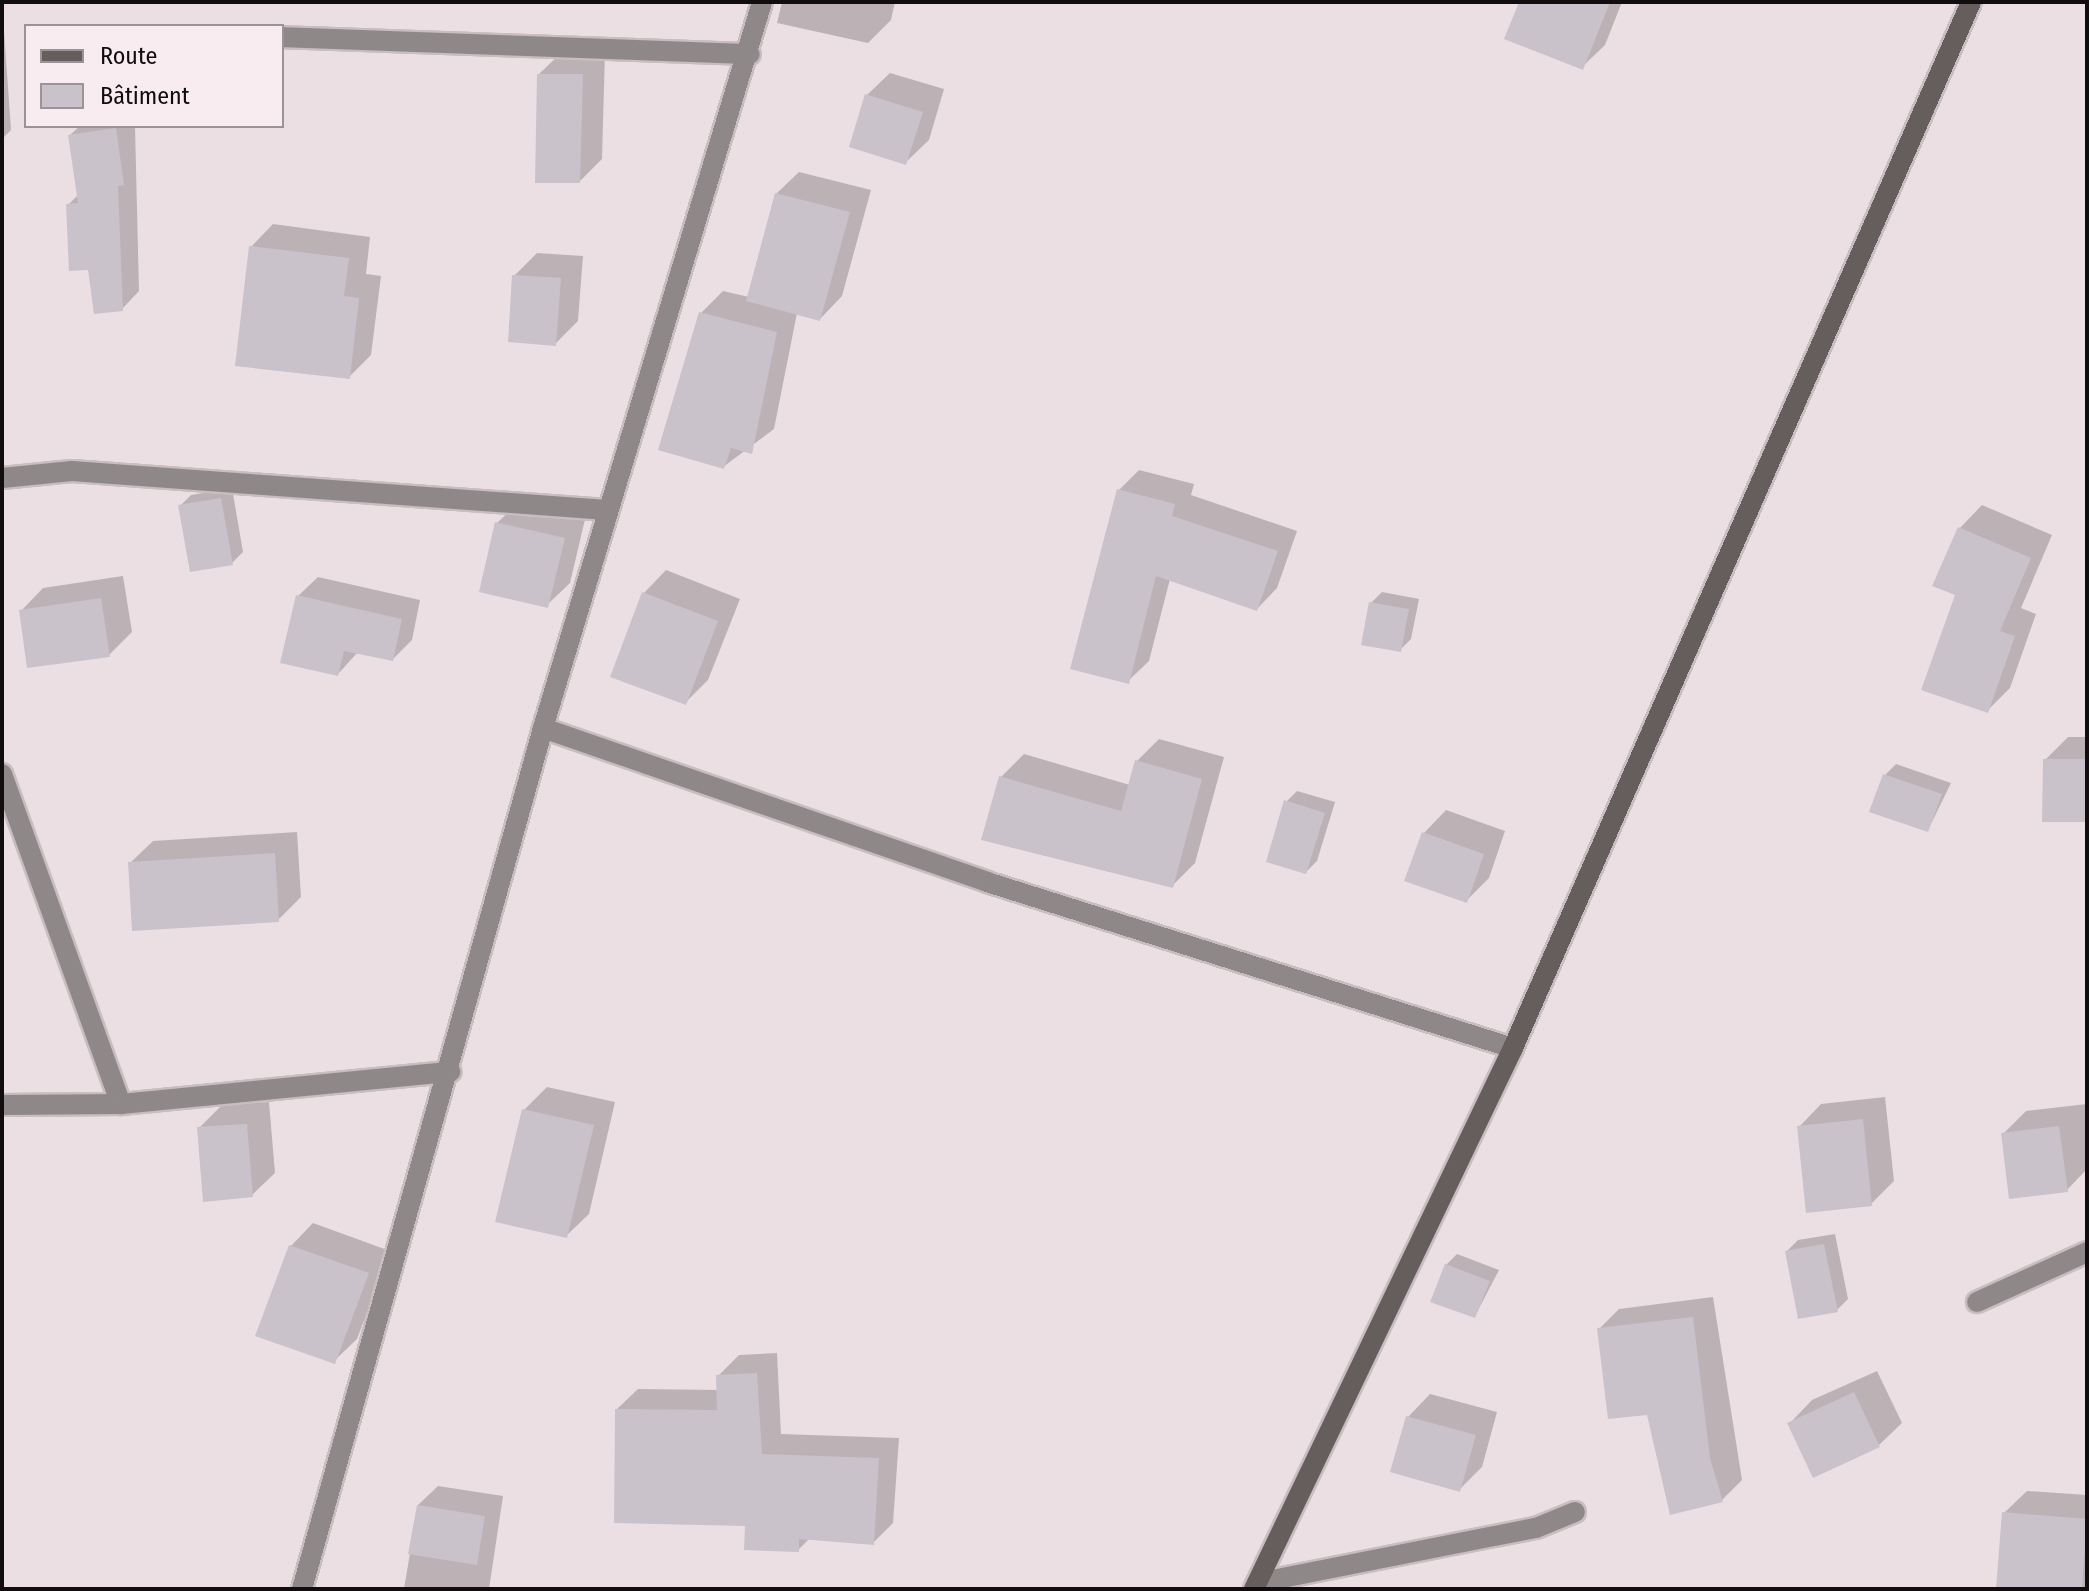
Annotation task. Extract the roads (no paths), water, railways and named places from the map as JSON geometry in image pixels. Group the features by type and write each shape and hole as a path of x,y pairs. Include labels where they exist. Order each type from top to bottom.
{"street":[{"path":"302,1589 450,1072 543,728 607,510 750,54 762,2"},
{"path":"1255,1586 1513,1048 1971,2"},
{"path":"284,37 750,54"},
{"path":"2,478 72,471 607,510"},
{"path":"543,728 987,882 1513,1048"},
{"path":"2,774 121,1104"},
{"path":"2,1105 121,1104 450,1072"},
{"path":"1977,1302 2087,1252"},
{"path":"1255,1586 1536,1528 1575,1512"}]}
